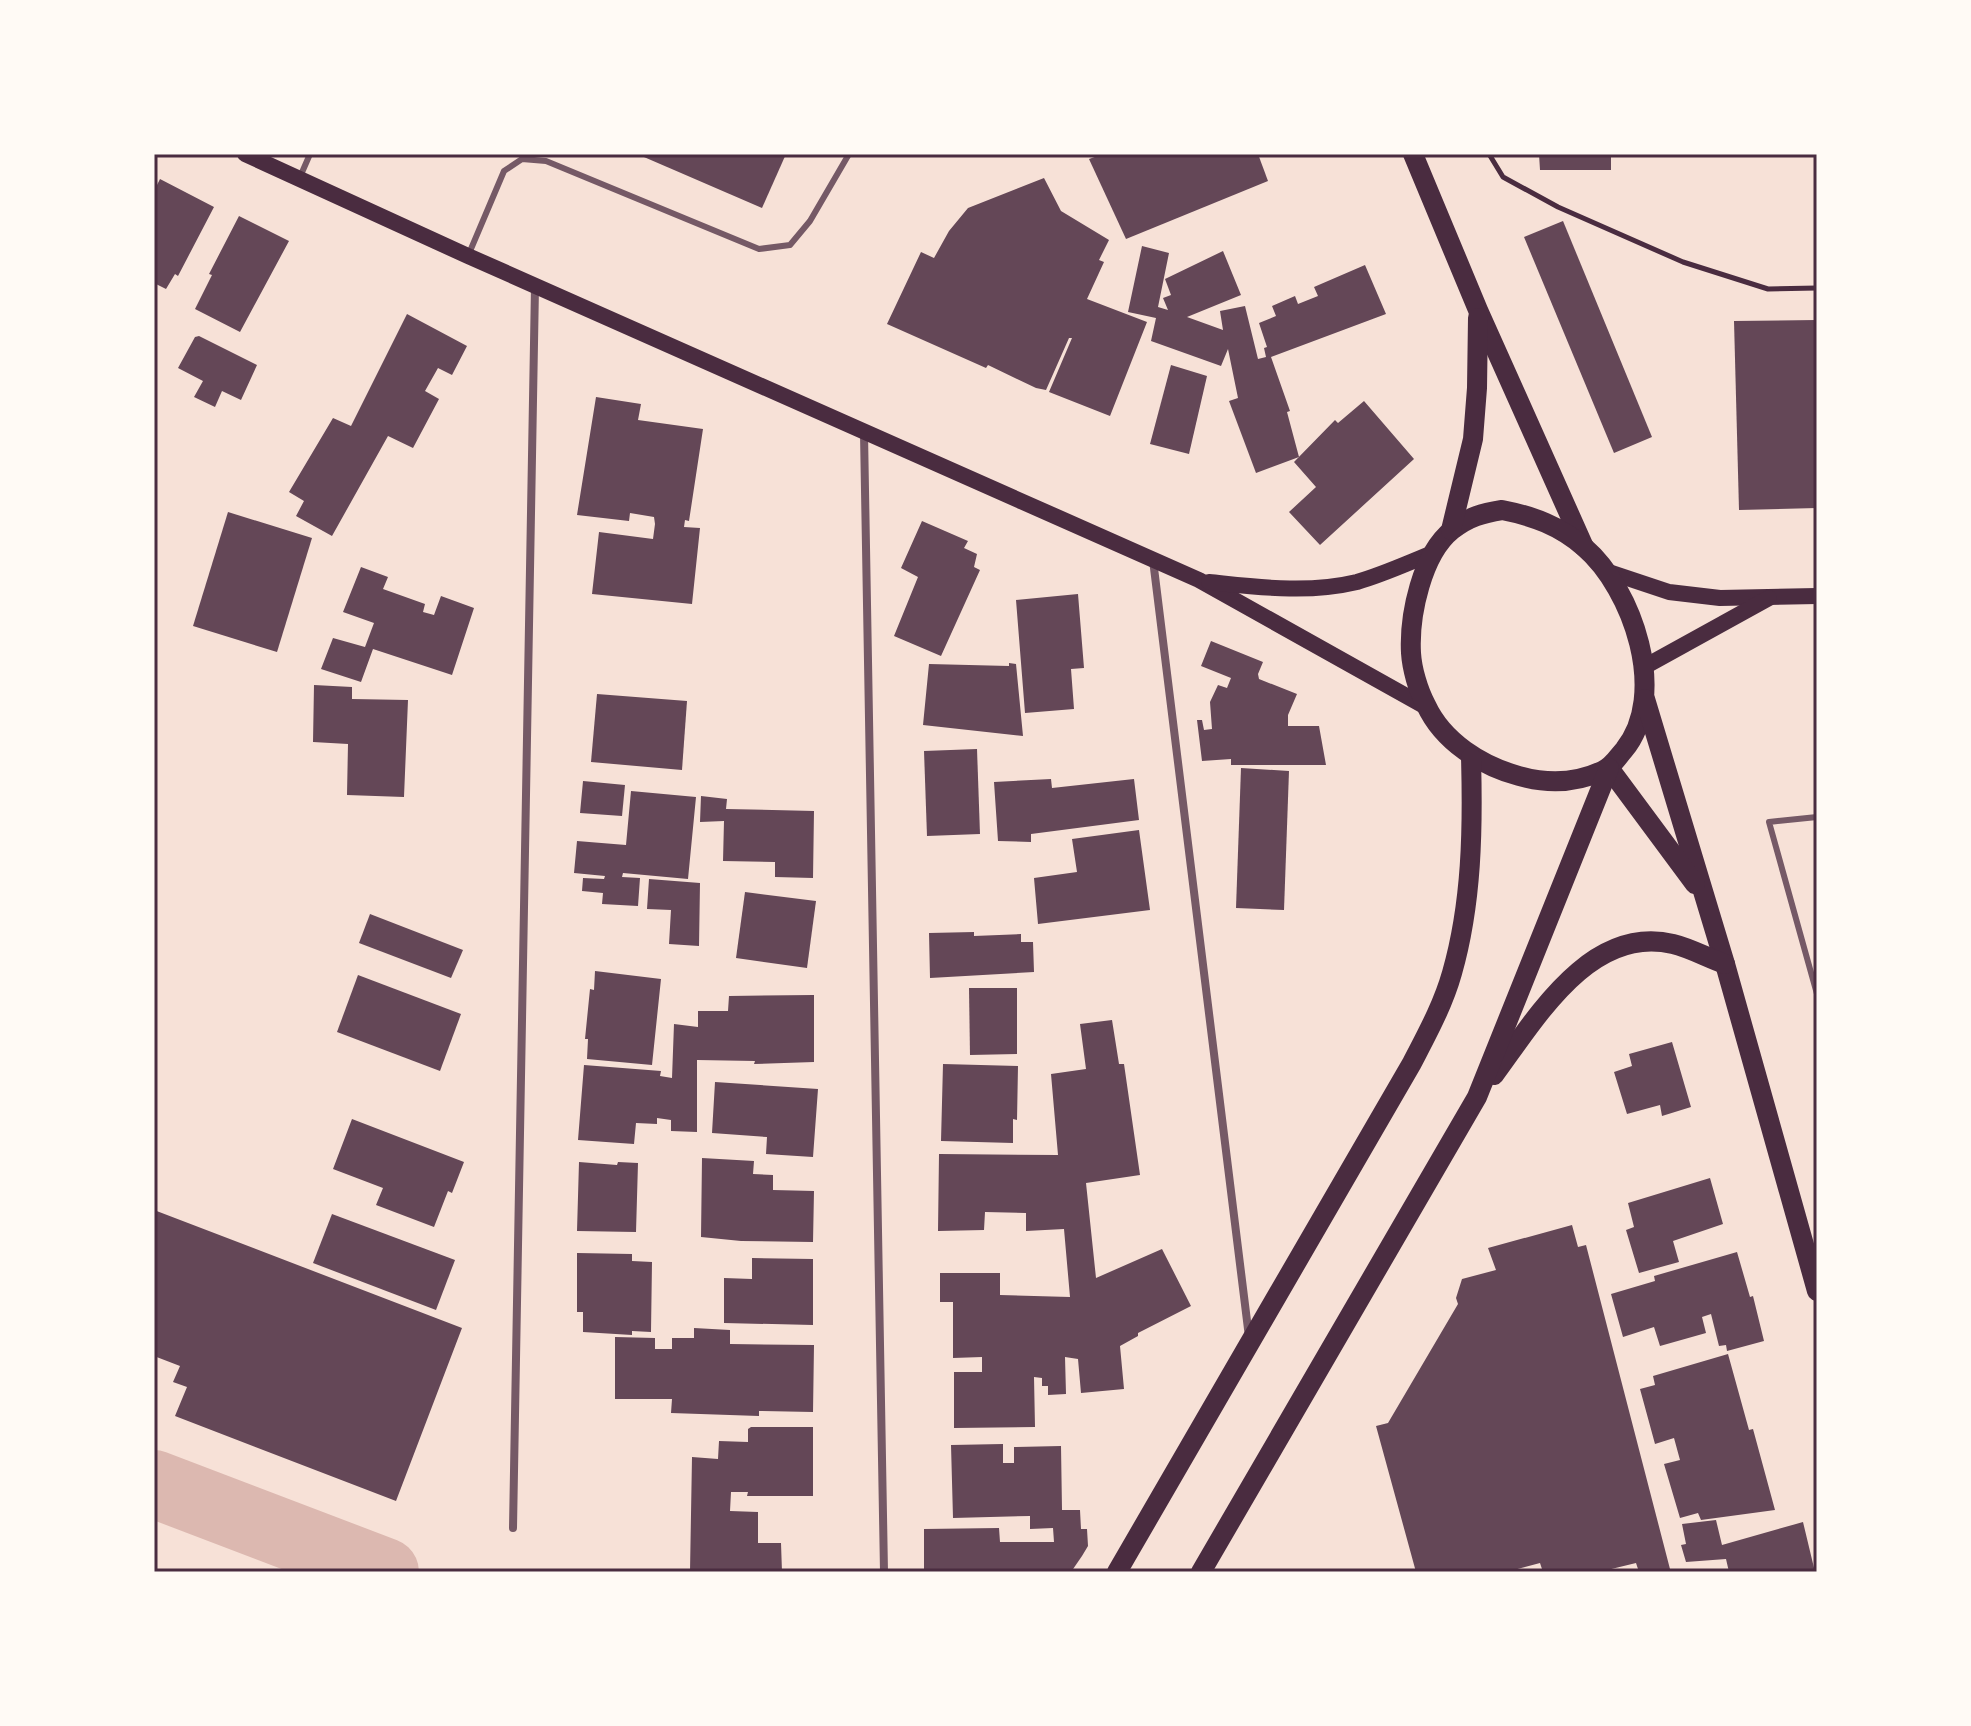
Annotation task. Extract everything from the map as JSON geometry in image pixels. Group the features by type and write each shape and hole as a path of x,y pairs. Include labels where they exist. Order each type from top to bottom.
{"main road":[{"path":"245,154 299,181 1199,580 1426,707"},
{"path":"1413,154 1478,310 1584,547"},
{"path":"1451,530 1473,439 1478,310"},
{"path":"1609,768 1588,778 1560,782 1504,772 1471,757 1446,733 1426,707 1411,654 1412,620 1419,589 1433,553 1451,530 1477,514 1502,510 1532,515 1558,529 1584,547 1606,571 1626,605 1644,667 1645,699 1725,964 1817,1291"},
{"path":"1199,580 1277,590 1318,588 1358,581 1433,553"},
{"path":"1606,571 1669,592 1720,598 1817,596"},
{"path":"1644,667 1771,597"},
{"path":"1477,1097 1609,768 1632,740 1645,699"},
{"path":"1117,1572 1437,1015 1452,972 1464,918 1473,841 1471,757"},
{"path":"1609,768 1703,894"},
{"path":"1201,1572 1477,1097 1548,1003 1576,973 1598,956 1634,942 1671,943 1725,964"}],"street":[{"path":"513,1528 535,286"},
{"path":"864,432 884,1572"},
{"path":"1153,560 1250,1342"}],"lane":[{"path":"299,181 310,154"},
{"path":"468,256 504,171 522,159 546,161 759,249 790,245 810,221 849,154"},
{"path":"1817,817 1769,822 1817,994"}],"path":[{"path":"1489,154 1503,177 1558,207 1683,262 1768,289 1817,288"}],"building":[{"path":"637,154 786,154 762,208"},
{"path":"1103,154 1258,154 1268,181 1126,239 1089,159"},
{"path":"1539,154 1611,154 1611,170 1540,170"},
{"path":"1044,178 1061,211 1109,240 1099,260 1104,262 1087,299 1147,322 1110,416 1049,392 1072,338 1069,338 1046,390 988,365 986,368 887,324 921,252 934,258 949,231 968,208"},
{"path":"160,179 214,207 178,276 175,274 166,289 154,283 154,191"},
{"path":"239,216 289,241 240,332 195,309"},
{"path":"1563,221 1652,437 1614,453 1524,237"},
{"path":"1142,246 1169,253 1158,307 1168,310 1163,298 1171,295 1165,279 1223,251 1241,295 1187,317 1223,330 1220,311 1245,306 1258,359 1266,357 1264,348 1267,347 1259,323 1276,316 1272,306 1295,296 1298,304 1318,296 1314,287 1365,265 1386,314 1271,357 1290,411 1287,412 1299,457 1256,473 1229,401 1238,398 1228,349 1221,366 1151,341 1156,318 1128,312"},
{"path":"407,314 467,346 452,375 438,368 425,391 439,399 413,448 388,436 332,536 296,516 304,501 289,492 333,418 351,426"},
{"path":"1817,320 1817,508 1739,510 1734,321"},
{"path":"199,336 257,365 241,400 222,391 215,407 194,397 203,381 178,368 195,337"},
{"path":"1171,365 1207,376 1189,454 1150,444"},
{"path":"596,397 641,404 638,420 703,429 689,521 685,520 684,527 700,528 692,604 592,594 599,532 653,539 655,524 654,517 630,513 629,521 577,515"},
{"path":"1364,401 1414,459 1320,545 1289,512 1316,487 1294,462 1335,420 1338,423"},
{"path":"228,512 312,538 277,652 193,626"},
{"path":"922,521 968,541 964,548 977,554 974,567 980,570 941,656 894,636 918,577 901,568"},
{"path":"361,567 388,577 383,589 425,604 423,612 434,615 441,596 474,608 452,675 373,649 361,682 321,669 333,638 365,647 374,623 343,612"},
{"path":"1078,594 1084,668 1071,669 1074,709 1025,713 1016,600"},
{"path":"1211,641 1263,662 1259,679 1297,694 1288,715 1288,726 1319,726 1326,765 1231,765 1231,759 1202,761 1197,720 1202,720 1204,730 1212,729 1210,702 1218,685 1227,688 1231,678 1201,666"},
{"path":"1009,663 1016,664 1023,736 923,725 929,664 1009,666"},
{"path":"314,685 352,687 352,699 408,700 404,797 347,795 348,744 313,742"},
{"path":"597,694 687,701 682,770 591,762"},
{"path":"977,749 980,834 927,836 924,751"},
{"path":"1241,768 1289,771 1284,910 1236,908"},
{"path":"1051,779 1052,788 1134,779 1139,820 1031,834 1031,842 998,841 994,782"},
{"path":"583,781 625,785 622,816 580,813"},
{"path":"631,791 696,797 688,879 623,873 622,877 640,878 638,906 602,904 603,893 582,891 583,878 604,879 605,876 574,873 577,841 626,845"},
{"path":"701,796 727,799 726,809 814,811 813,878 775,877 775,862 723,861 724,821 700,822"},
{"path":"1139,830 1150,910 1038,924 1034,878 1077,872 1072,839"},
{"path":"649,879 700,883 699,946 669,944 671,910 647,909"},
{"path":"745,892 816,901 807,968 736,958"},
{"path":"370,914 463,950 451,978 359,943"},
{"path":"974,932 974,936 1021,934 1021,942 1033,942 1034,972 930,978 929,933"},
{"path":"595,971 661,979 652,1065 587,1059 588,1039 585,1039"},
{"path":"358,975 461,1014 440,1071 337,1032"},
{"path":"969,988 1017,988 1017,1054 970,1055"},
{"path":"814,995 814,1062 754,1064 755,1061 697,1060 697,1132 671,1131 671,1120 657,1118 657,1124 636,1123 634,1144 578,1140 584,1065 661,1071 660,1076 672,1078 674,1024 698,1027 698,1011 728,1011 729,996"},
{"path":"1112,1020 1119,1064 1124,1064 1140,1175 1086,1183 1096,1278 1162,1249 1191,1306 1138,1333 1138,1336 1120,1346 1124,1389 1081,1393 1078,1359 1065,1357 1066,1394 1048,1395 1048,1386 1042,1386 1042,1378 1034,1377 1035,1427 954,1428 954,1372 982,1372 982,1357 953,1358 953,1302 940,1302 940,1273 1000,1273 1000,1295 1070,1297 1064,1229 1026,1231 1026,1213 985,1212 984,1230 938,1231 939,1154 1058,1155 1051,1074 1086,1069 1080,1024"},
{"path":"1672,1042 1691,1107 1662,1116 1660,1105 1627,1114 1614,1072 1632,1066 1629,1054"},
{"path":"943,1064 1018,1066 1017,1120 1013,1119 1013,1143 941,1141"},
{"path":"715,1082 818,1089 813,1157 766,1154 767,1137 712,1133"},
{"path":"352,1119 464,1162 434,1227 376,1205 383,1188 333,1169"},
{"path":"702,1158 754,1161 753,1174 773,1175 773,1190 814,1191 813,1242 701,1237"},
{"path":"579,1162 638,1163 636,1232 577,1231"},
{"path":"1710,1178 1723,1224 1673,1241 1679,1262 1639,1273 1626,1230 1634,1227 1628,1203"},
{"path":"154,1210 462,1328 396,1501 175,1416 187,1387 173,1382 180,1366 154,1356"},
{"path":"332,1214 455,1260 436,1310 313,1263"},
{"path":"1572,1225 1578,1247 1586,1245 1670,1569 1639,1572 1636,1563 1599,1572 1543,1572 1540,1563 1506,1572 1416,1572 1376,1426 1388,1423 1458,1304 1456,1298 1462,1279 1496,1270 1488,1248"},
{"path":"1737,1252 1750,1297 1753,1296 1764,1341 1727,1351 1726,1345 1719,1346 1711,1314 1702,1317 1706,1333 1660,1346 1654,1327 1623,1337 1611,1294 1655,1281 1654,1276"},
{"path":"577,1253 632,1254 632,1261 652,1262 651,1332 632,1331 632,1335 583,1332 583,1312 577,1312"},
{"path":"752,1258 813,1259 813,1325 724,1323 724,1278 752,1279"},
{"path":"694,1328 730,1330 730,1344 814,1345 813,1412 759,1411 759,1416 671,1413 672,1399 615,1399 615,1337 655,1338 655,1349 672,1349 672,1338 694,1338"},
{"path":"1728,1354 1775,1510 1701,1520 1698,1513 1680,1518 1664,1464 1680,1460 1674,1438 1655,1444 1640,1389 1655,1385 1653,1376"},
{"path":"813,1427 813,1496 747,1496 748,1492 731,1492 730,1511 758,1512 758,1543 781,1543 782,1572 690,1572 692,1457 718,1459 719,1441 748,1442 748,1429"},
{"path":"1003,1444 1003,1463 1014,1463 1014,1447 1061,1446 1062,1510 1080,1510 1081,1529 1087,1529 1088,1546 1082,1556 1071,1572 924,1572 924,1529 999,1528 1000,1542 1054,1542 1053,1528 1030,1529 1030,1516 953,1518 951,1445"},
{"path":"1716,1520 1722,1545 1803,1522 1815,1572 1729,1572 1726,1559 1686,1562 1681,1545 1686,1544 1682,1524"}],"waterway":[{"path":"154,1484 385,1572"}]}
